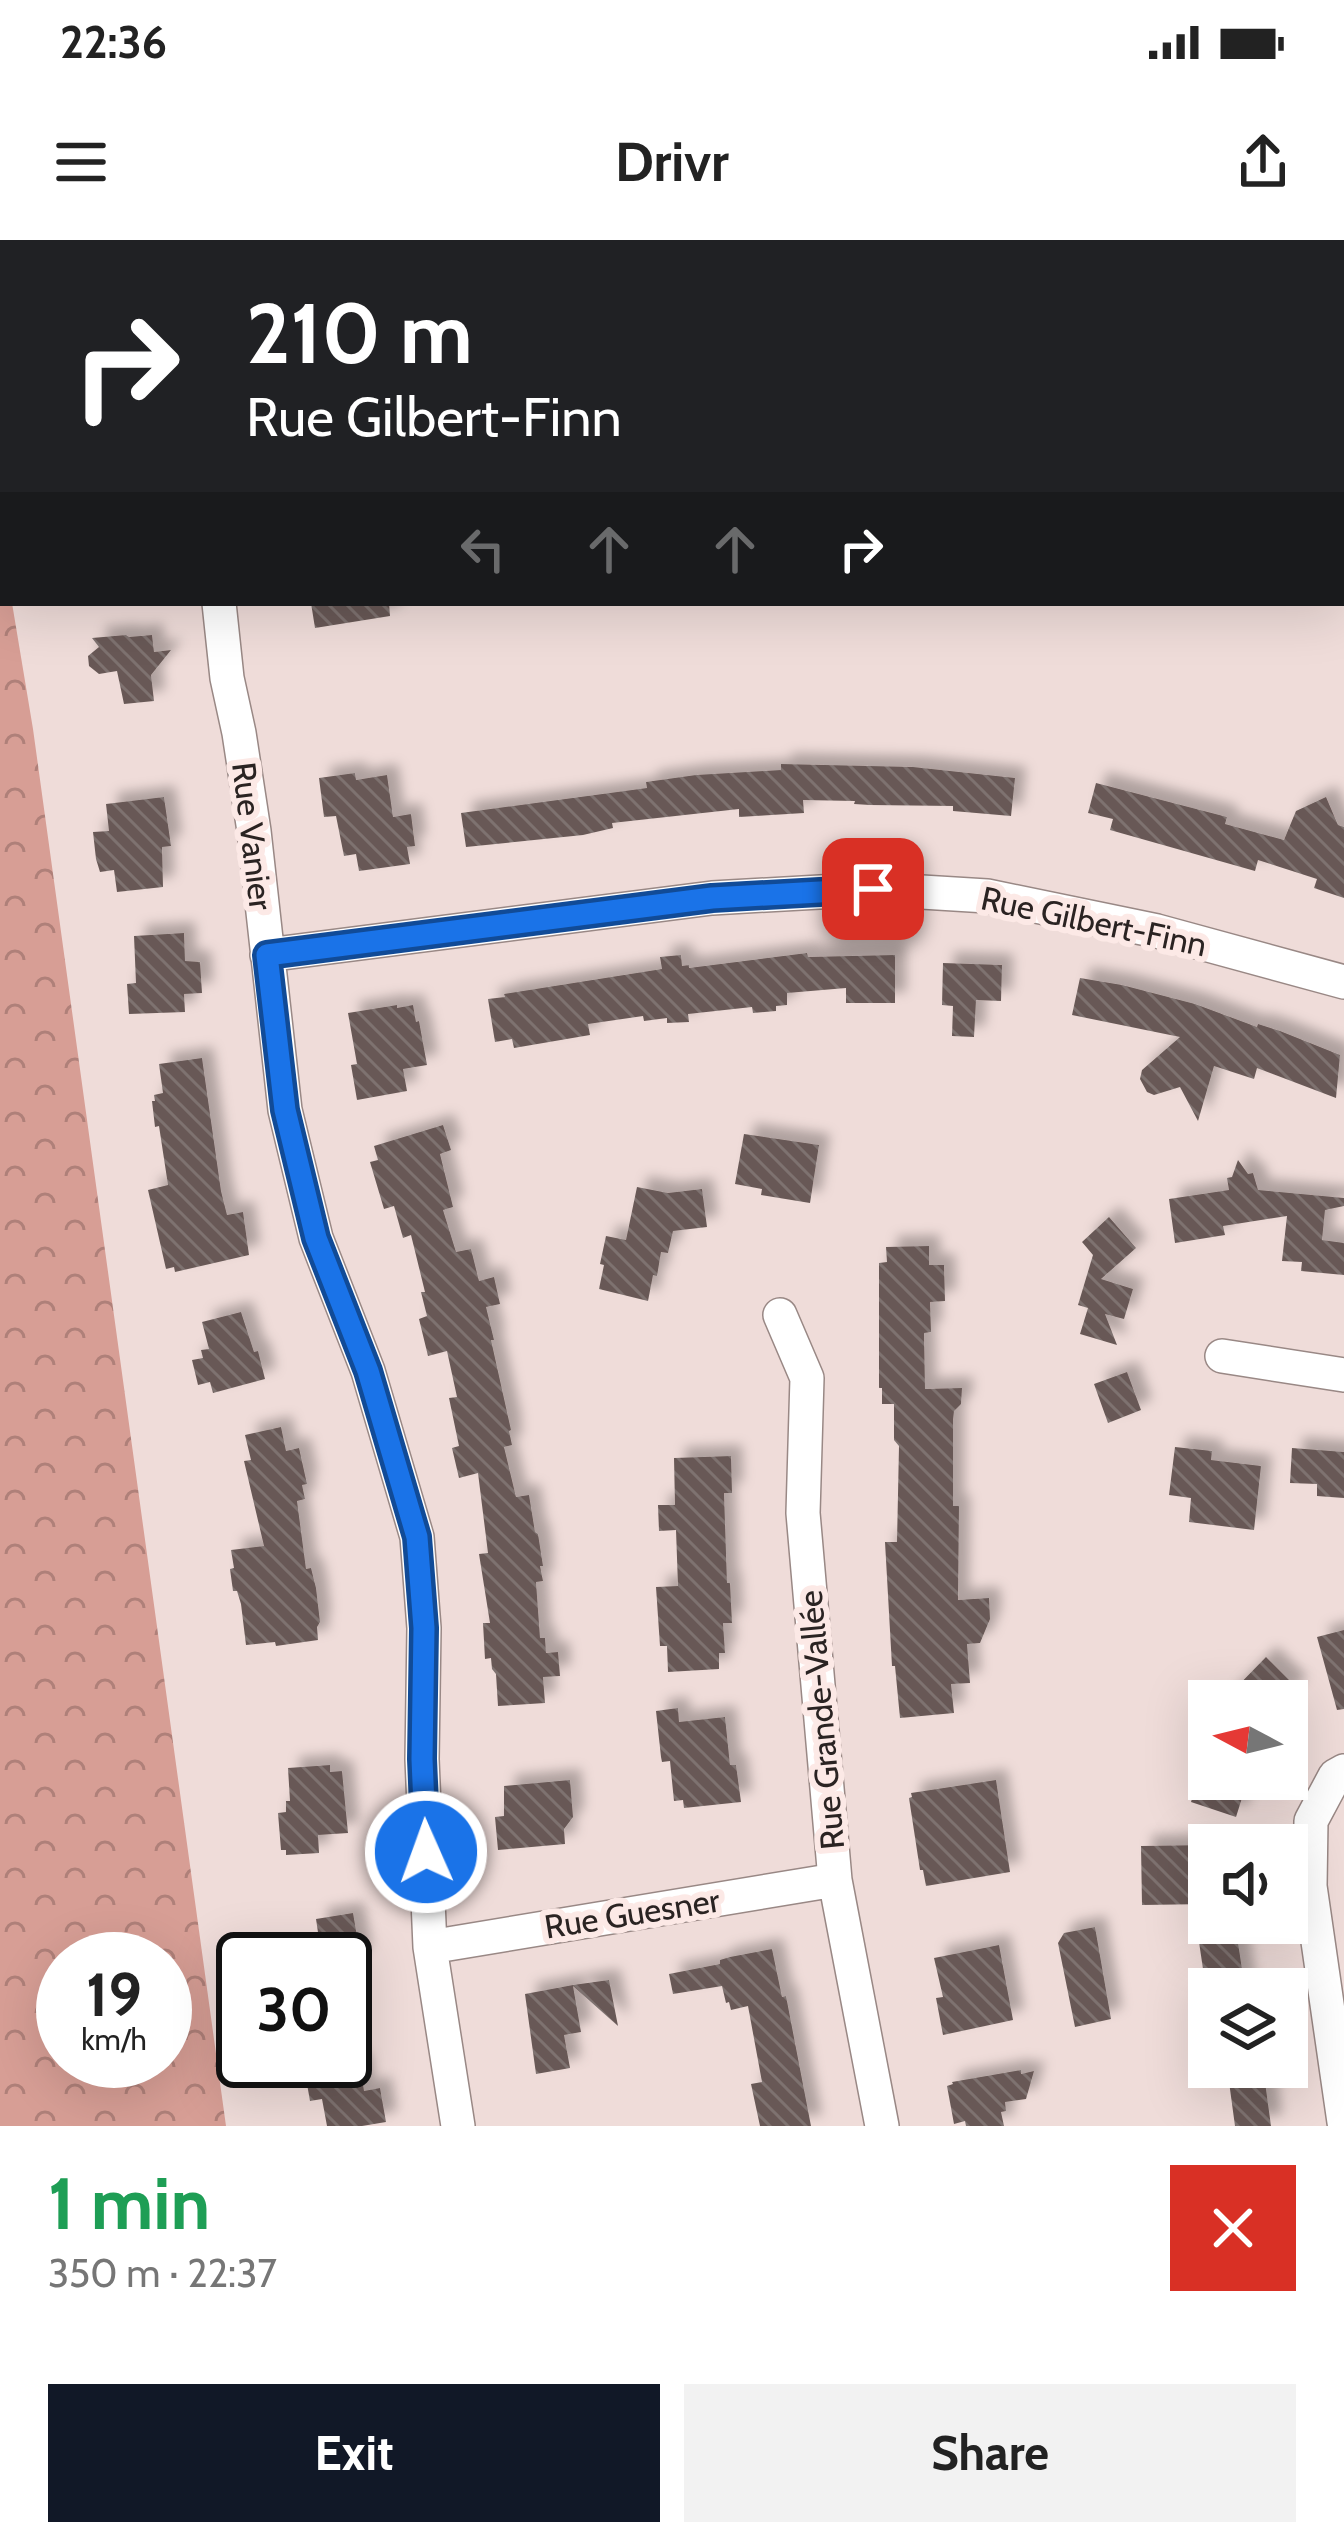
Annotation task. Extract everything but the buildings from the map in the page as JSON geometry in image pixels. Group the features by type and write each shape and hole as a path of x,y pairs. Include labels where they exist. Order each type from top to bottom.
{"street":[{"name":"Rue Vanier","path":"220,606 227,678 254,831 285,1110 316,1238 368,1371 417,1537 424,1628 422,1759 430,1947 458,2126"},
{"name":"Rue Gilbert-Finn","path":"267,955 712,898 873,889 1004,899 1156,931 1344,982"},
{"name":"Rue Grande-Vallée","path":"779,1315 807,1378 803,1513 835,1880 883,2126"},
{"path":"1222,1356 1344,1375"},
{"path":"1344,1772 1335,1776 1311,1821 1310,1886 1344,2122"},
{"name":"Rue Guesner","path":"430,1947 835,1880"}],"green space":[{"path":"0,606 12,606 33,729 216,2054 216,2088 221,2088 226,2126 0,2126"}],"route":[{"path":"426,1852 424,1628 417,1537 368,1371 316,1238 285,1110 267,955 712,898 873,889"}]}
